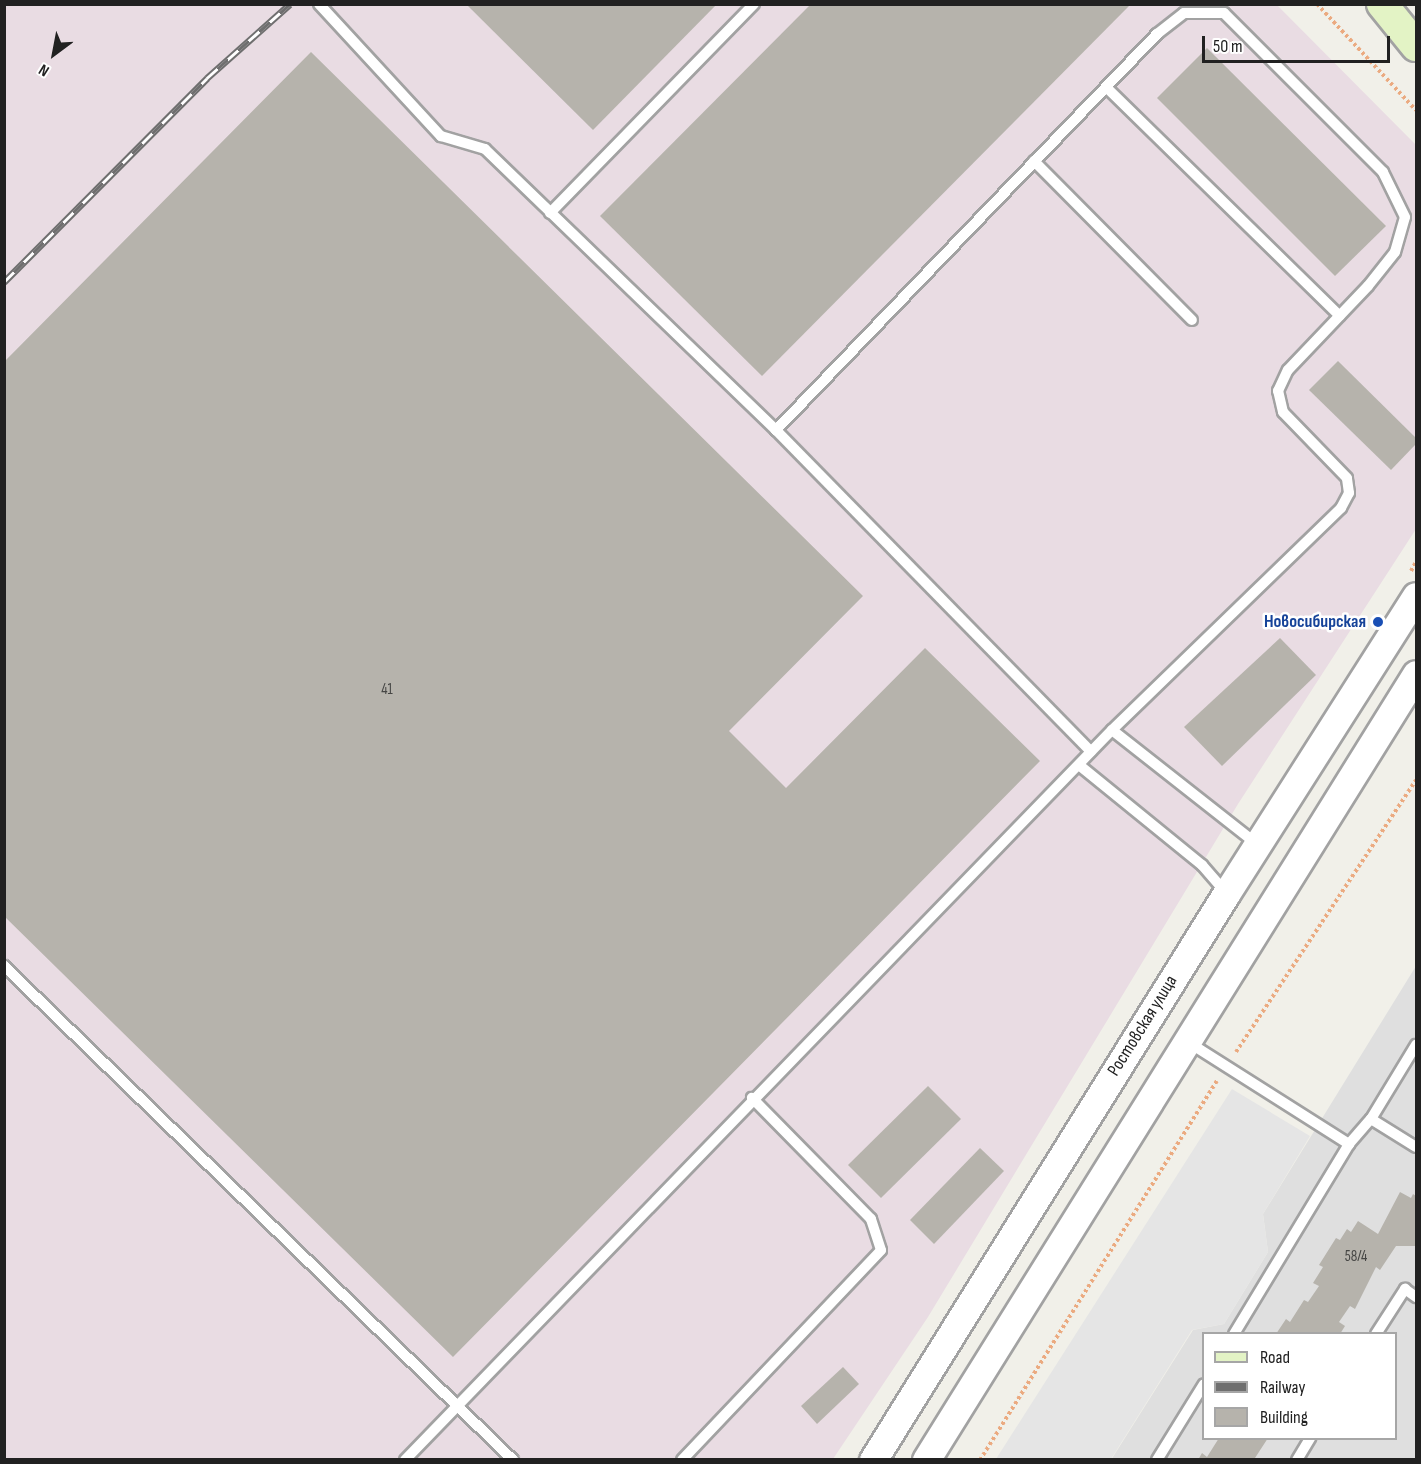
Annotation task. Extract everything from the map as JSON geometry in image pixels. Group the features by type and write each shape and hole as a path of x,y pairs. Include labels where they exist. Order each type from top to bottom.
{"main road":[{"path":"1382,4 1416,46"}],"street":[{"name":"Ростовская улица","path":"873,1460 1148,1017 1416,596"},
{"path":"926,1460 1185,1041 1416,674"},
{"path":"1148,1017 1185,1041"}],"lane":[{"path":"319,4 441,136 485,149 776,430 1091,752"},
{"path":"550,213 754,4"},
{"path":"1176,4 1184,13"},
{"path":"405,1460 752,1098 1112,730 1345,501 1348,493 1347,478 1283,412 1278,391 1288,370 1340,316 1395,252 1405,217 1383,172 1224,13 1184,13 1157,34 776,430"},
{"path":"1106,87 1340,316"},
{"path":"1034,161 1192,320"},
{"path":"1112,730 1257,844"},
{"path":"1079,765 1202,864 1226,894"},
{"path":"4,966 513,1460"},
{"path":"1185,1041 1350,1144"},
{"path":"1235,1332 1350,1144 1371,1119 1416,1045"},
{"path":"681,1460 881,1250 871,1219 752,1098"},
{"path":"1371,1119 1416,1147"},
{"path":"1377,1332 1405,1289 1416,1297"},
{"path":"1157,1460 1202,1386"},
{"path":"1296,1460 1309,1440"}],"path":[{"path":"1317,4 1416,110"},
{"path":"980,1460 1226,1067 1416,780"}],"shaded area":[{"path":"5,5 1277,5 1416,145 1416,529 1238,804 928,1317 833,1459 5,1460"},
{"path":"1416,966 1416,1459 1111,1460 1193,1330 1224,1324 1268,1252 1263,1214"},
{"path":"1232,1089 1310,1136 1263,1214 1268,1252 1224,1324 1192,1330 1111,1459 996,1459"}],"building":[{"path":"466,4 717,4 593,130"},
{"path":"811,4 1131,4 762,376 600,216"},
{"path":"1207,48 1386,226 1335,276 1157,98"},
{"path":"311,52 863,596 729,731 786,788 925,648 1040,761 453,1357 4,916 4,362"},
{"path":"1338,361 1416,438 1416,444 1391,470 1309,390"},
{"path":"1280,638 1316,675 1222,766 1184,727"},
{"path":"928,1086 961,1119 881,1198 848,1165"},
{"path":"980,1148 1004,1171 934,1244 910,1220"},
{"path":"1400,1192 1411,1198 1413,1194 1416,1196 1416,1246 1396,1246 1380,1270 1376,1267 1355,1309 1350,1306 1339,1322 1345,1326 1341,1332 1277,1332 1286,1319 1290,1322 1304,1300 1308,1302 1319,1286 1313,1283 1323,1267 1319,1265 1336,1238 1340,1240 1347,1229 1351,1232 1358,1221 1378,1234"},
{"path":"843,1367 859,1384 817,1424 801,1406"},
{"path":"1218,1440 1267,1440 1255,1458 1258,1460 1198,1460 1202,1453 1207,1457"}],"railway":[{"path":"4,282 207,78 290,4"}],"place":[{"name":"Новосибирская","path":"1378,622"}]}
